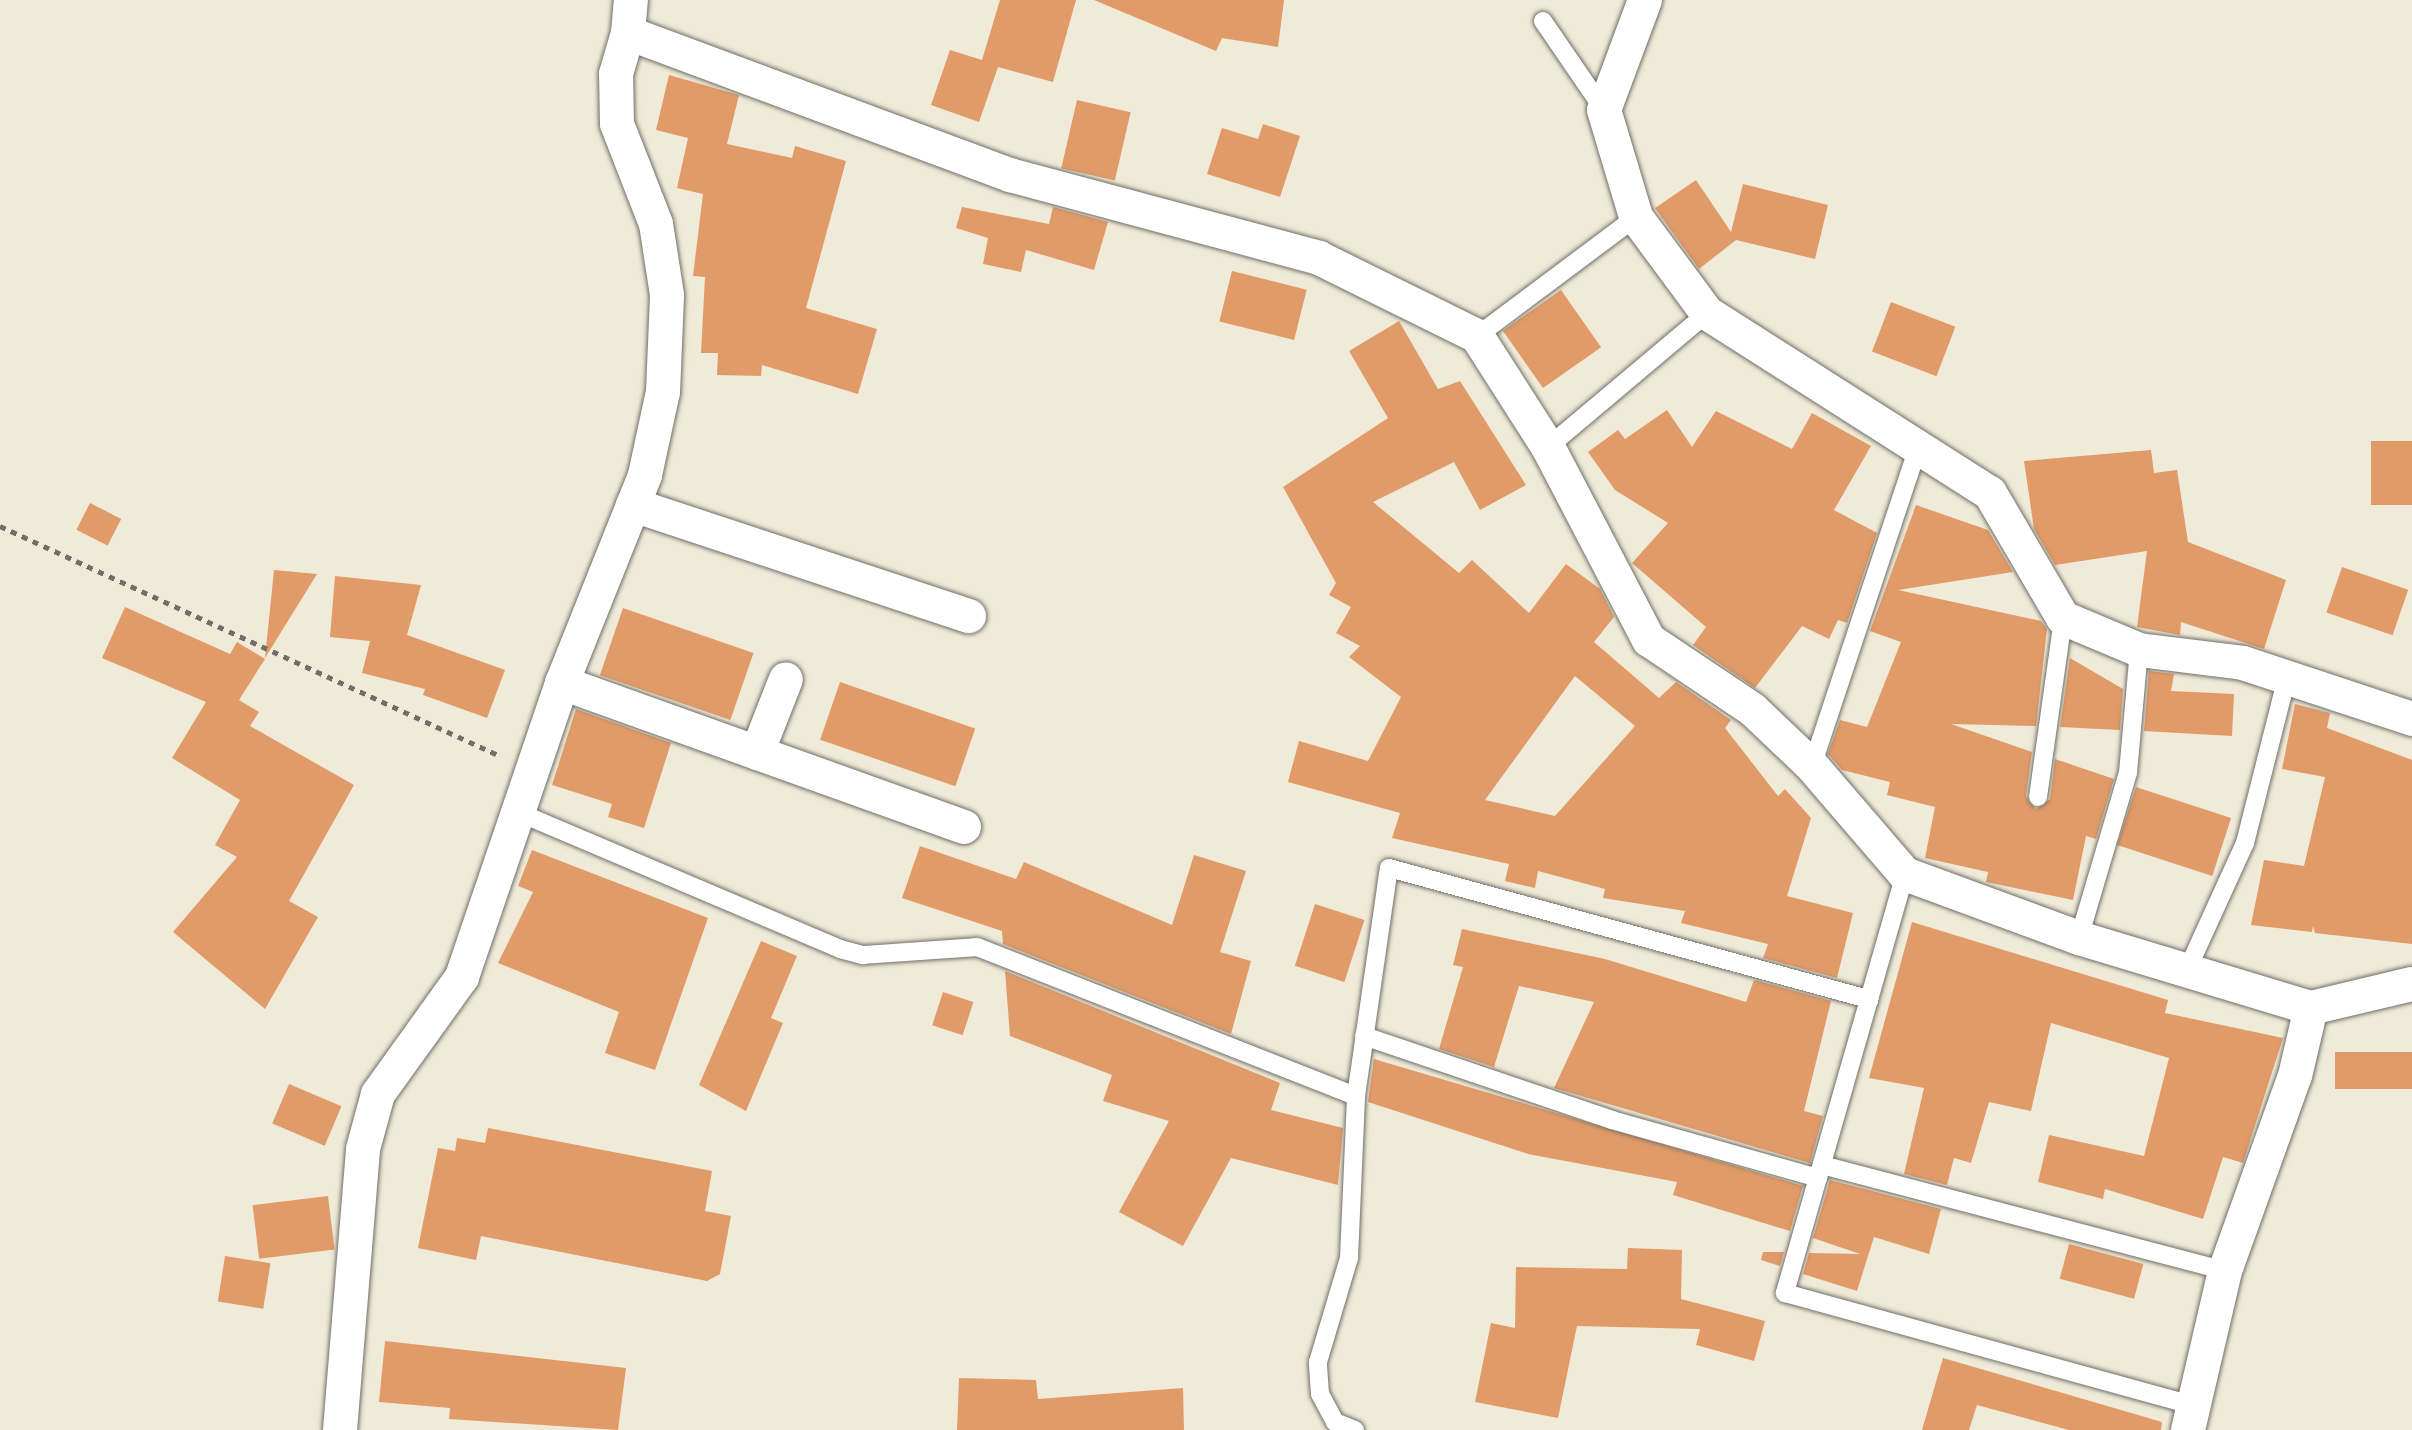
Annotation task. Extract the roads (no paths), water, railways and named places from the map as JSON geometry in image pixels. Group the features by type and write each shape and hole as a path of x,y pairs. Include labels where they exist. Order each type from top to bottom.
{"street":[{"path":"1645,0 1604,110 1636,217 1707,313 1990,493 2063,618 2139,650 2243,663 2412,719"},
{"path":"340,1430 363,1149 378,1094 462,977 520,813 530,771 633,505 663,392 667,295 656,224 617,124 616,74 629,17 1010,175 1319,258 1477,336 1548,447 1649,640 1753,710 1812,766 1905,874 2079,938 2188,968 2311,1008 2412,984"},
{"path":"633,505 969,616"},
{"path":"757,753 786,679"},
{"path":"562,683 964,827"},
{"path":"2191,1418 2225,1271 2295,1076 2311,1008"}],"lane":[{"path":"1543,21 1604,110"},
{"path":"1477,336 1636,217"},
{"path":"1548,447 1707,313"},
{"path":"1812,766 1918,448"},
{"path":"2038,797 2063,618"},
{"path":"2079,938 2128,773 2139,650"},
{"path":"2188,968 2245,843 2287,677"},
{"path":"520,813 840,949 863,955 977,947 1356,1096"},
{"path":"1355,1430 1335,1422 1320,1394 1318,1362 1349,1258 1356,1096 1389,868 1869,999"},
{"path":"1905,874 1785,1293 2191,1418"},
{"path":"1364,1036 1612,1120 2225,1271"}]}
